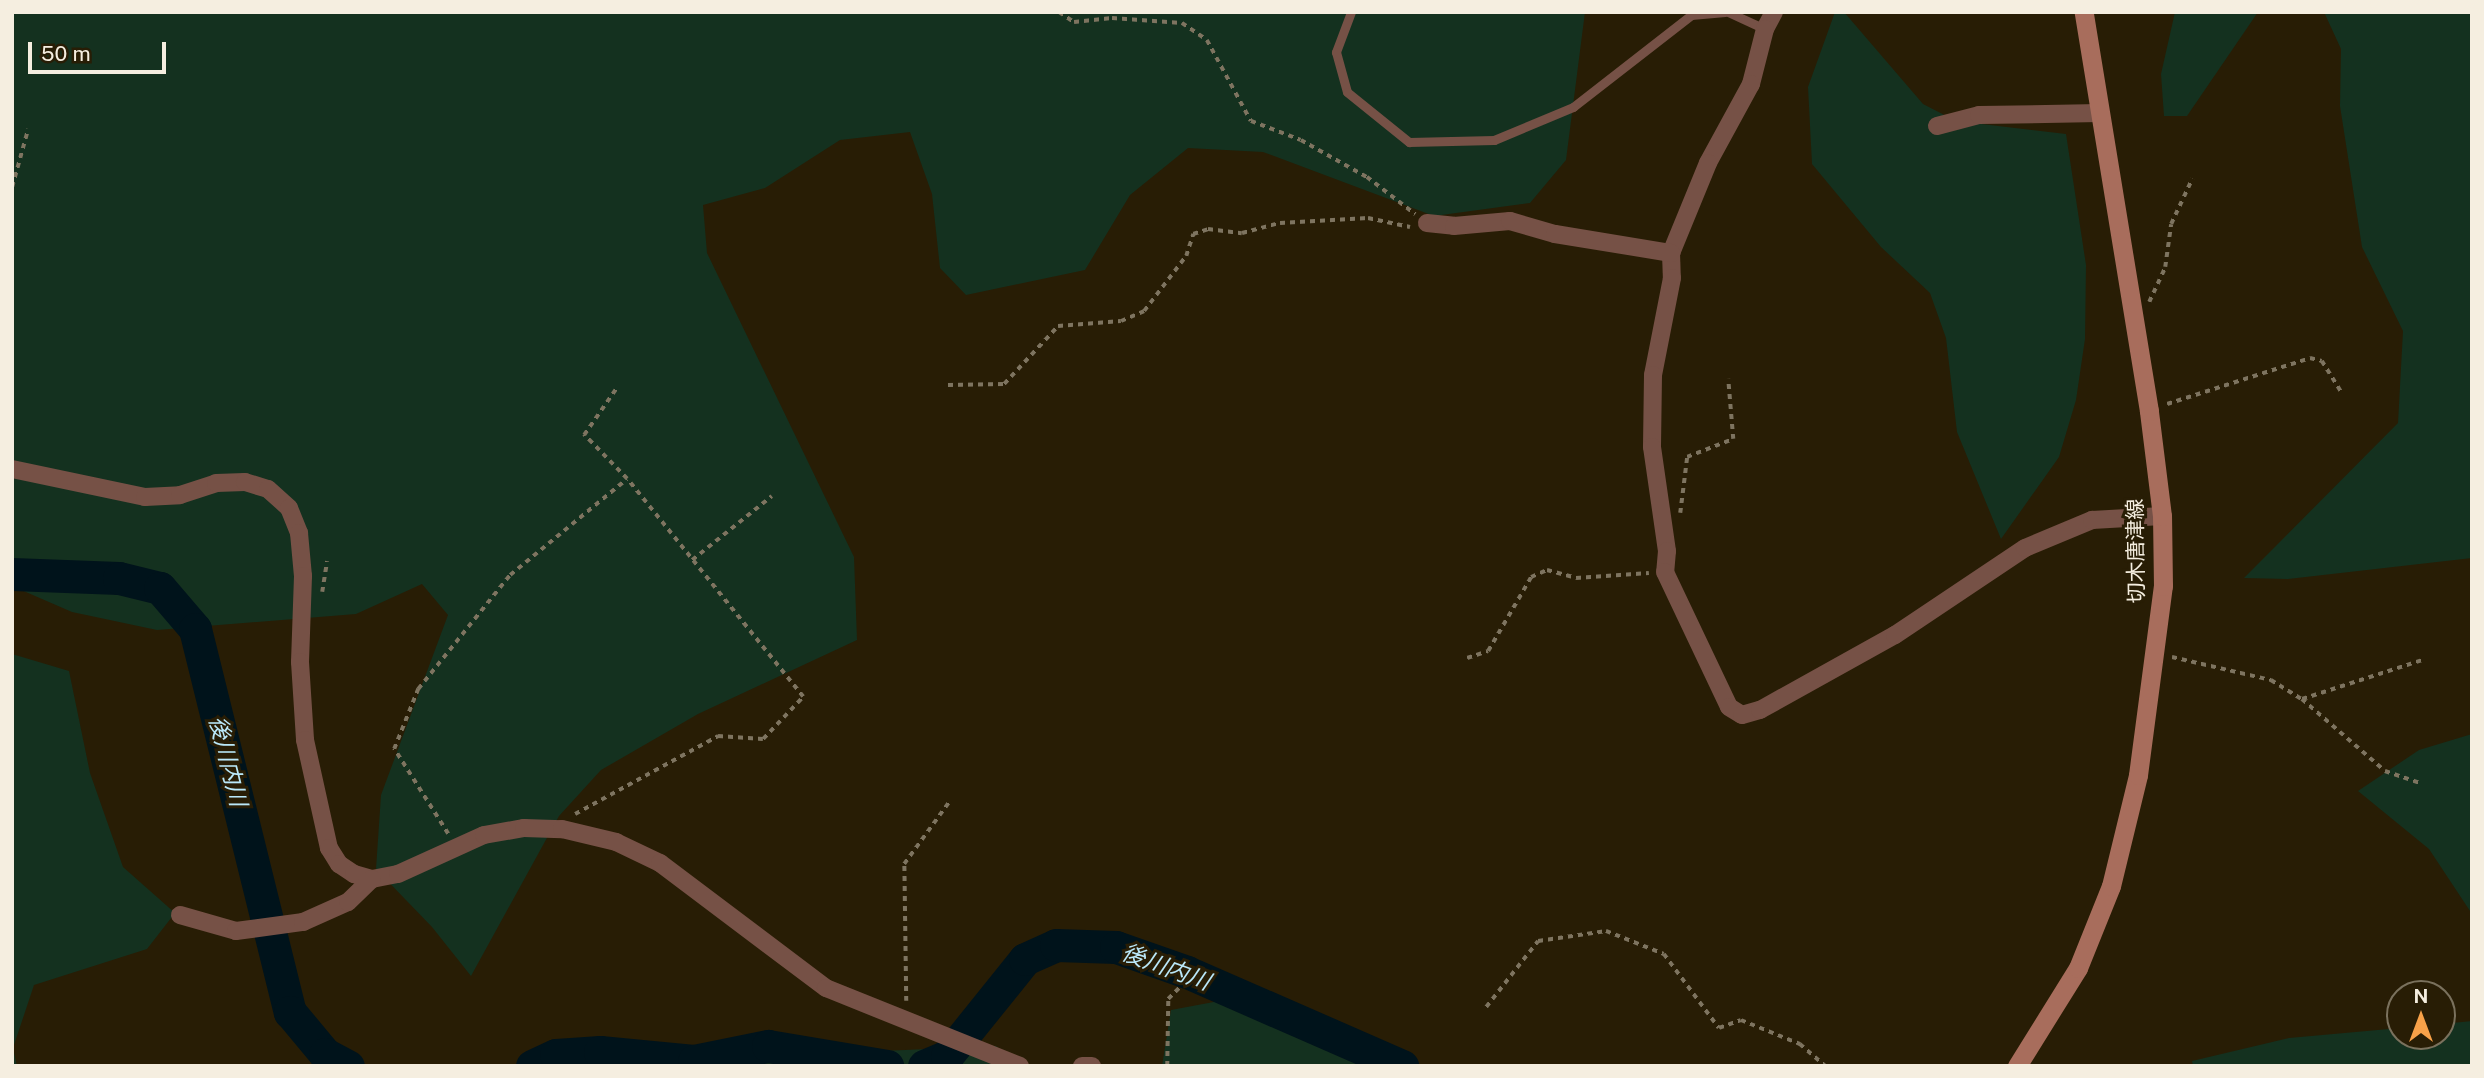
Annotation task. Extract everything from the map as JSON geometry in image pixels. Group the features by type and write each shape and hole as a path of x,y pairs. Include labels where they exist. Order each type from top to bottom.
{"main road":[{"name":"切木唐津線","path":"2017,1066 2078,968 2112,886 2138,775 2157,654 2163,586 2162,516 2149,411 2084,12"}],"street":[{"path":"1774,12 1765,29 1751,83 1708,163 1671,253 1672,278 1653,375 1652,447 1667,551 1665,572 1729,707 1742,715 1760,710 1895,635 2025,548 2092,520 2162,516"},
{"path":"1937,126 1979,115 2100,113"},
{"path":"1427,223 1454,226 1510,221 1555,234 1671,253"},
{"path":"12,469 145,497 180,495 216,482 245,482 268,489 289,508 299,533 305,740 321,826 339,864 372,879"},
{"path":"180,915 209,927 236,931 303,922 348,902 372,879 398,874 484,835 524,828 562,830 616,842 660,863 825,988 1020,1066"},
{"path":"1082,1066 1092,1066"}],"lane":[{"path":"1351,12 1336,52 1347,92 1409,142 1494,140 1573,107 1691,15 1726,12 1765,29"}],"path":[{"path":"1059,12 1074,22 1112,18 1182,23 1207,40 1251,121 1301,140 1367,177 1427,223"},
{"path":"12,187 28,129"},
{"path":"2133,313 2154,298 2165,267 2171,224 2192,179"},
{"path":"948,385 1004,384 1058,326 1121,321 1144,311 1186,256 1193,234 1208,229 1242,233 1280,223 1368,218 1414,228 1427,223"},
{"path":"2149,411 2224,383 2265,376 2310,358 2322,360 2343,394"},
{"path":"1679,527 1687,457 1733,439 1728,379"},
{"path":"562,830 573,815 718,736 763,739 803,697 627,479 584,435 616,389"},
{"path":"457,848 394,750 418,689 510,575 627,479"},
{"path":"692,560 772,496"},
{"path":"1468,658 1488,651 1531,577 1547,570 1576,578 1665,572"},
{"path":"2157,654 2271,680 2302,699 2385,771 2422,784"},
{"path":"2302,699 2422,660"},
{"path":"911,1022 904,864 949,802"},
{"path":"1486,1007 1538,941 1606,931 1664,954 1719,1028 1741,1020 1800,1044 1825,1066"},
{"path":"1167,1066 1168,999 1190,977"}],"green space":[{"path":"12,12 1585,12 1566,160 1530,203 1434,216 1263,152 1188,148 1130,195 1085,270 966,295 940,268 932,194 910,132 840,140 765,188 703,205 707,253 854,557 857,640 698,714 601,770 559,816 471,976 432,927 376,869 381,795 448,615 422,584 356,614 157,630 72,612 12,586"},
{"path":"1835,12 1844,12 1923,104 1956,121 2066,134 2086,265 2085,339 2076,400 2059,457 2001,539 1957,432 1946,338 1930,293 1881,247 1812,164 1808,87"},
{"path":"2175,12 2258,12 2187,116 2164,116 2161,74"},
{"path":"2324,12 2472,12 2472,558 2288,579 2244,578 2398,423 2403,331 2362,247 2340,106 2341,49"},
{"path":"12,654 69,671 90,773 123,867 175,913 147,949 34,985 13,1048 17,1066 12,1066"},
{"path":"2472,734 2472,914 2429,849 2358,791 2419,750"},
{"path":"1219,1001 1363,1066 1162,1066 1171,1010"},
{"path":"2472,1021 2472,1066 2193,1066 2192,1061 2289,1038 2386,1029 2386,1050 2456,1050 2456,1023"},
{"path":"996,1046 1017,1066 714,1066 724,1058"}],"waterway":[{"name":"後川内川","path":"12,574 119,578 160,588 195,629 290,1012 325,1054 348,1066"},
{"name":"後川内川","path":"924,1066 947,1056 1025,959 1056,945 1116,947 1187,972 1402,1066"},
{"name":"後川内川","path":"532,1066 556,1055 600,1052 694,1061 768,1046 887,1066"}]}
